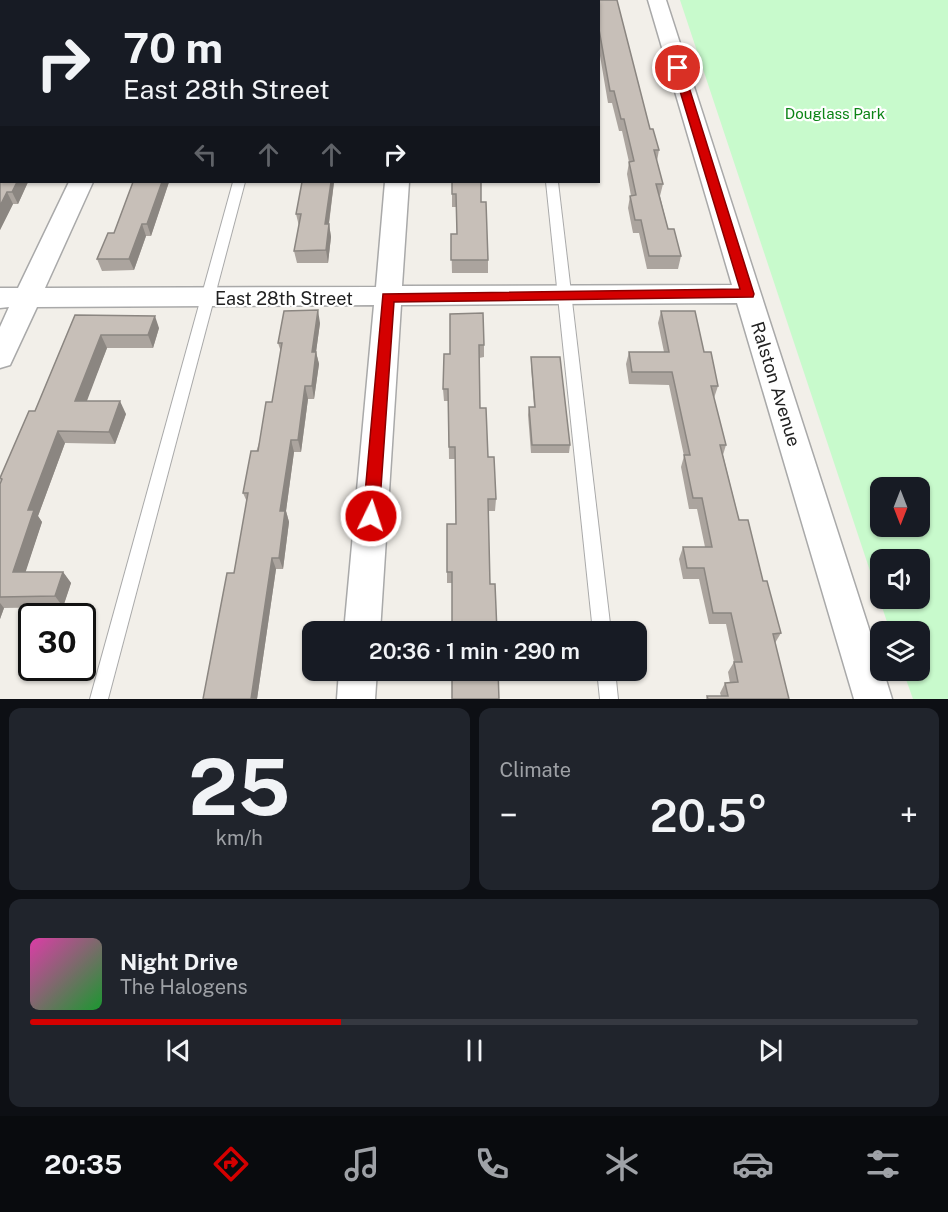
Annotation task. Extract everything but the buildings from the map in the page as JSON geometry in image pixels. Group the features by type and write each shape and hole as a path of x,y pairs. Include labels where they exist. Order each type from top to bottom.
{"street":[{"name":"Ralston Avenue","path":"657,0 873,699"},
{"path":"0,357 81,183"},
{"path":"363,621 397,183"},
{"name":"East 28th Street","path":"0,298 748,294"},
{"path":"356,699 357,681"}],"lane":[{"path":"99,699 239,183"},
{"path":"552,183 601,621"},
{"path":"607,681 609,699"}],"green space":[{"name":"Douglass Park","path":"680,0 948,0 948,699 913,699 907,681 930,681 930,621 887,621 883,609 930,609 930,549 870,549 870,571"}],"route":[{"path":"371,516 388,297 748,294 678,68"}]}
